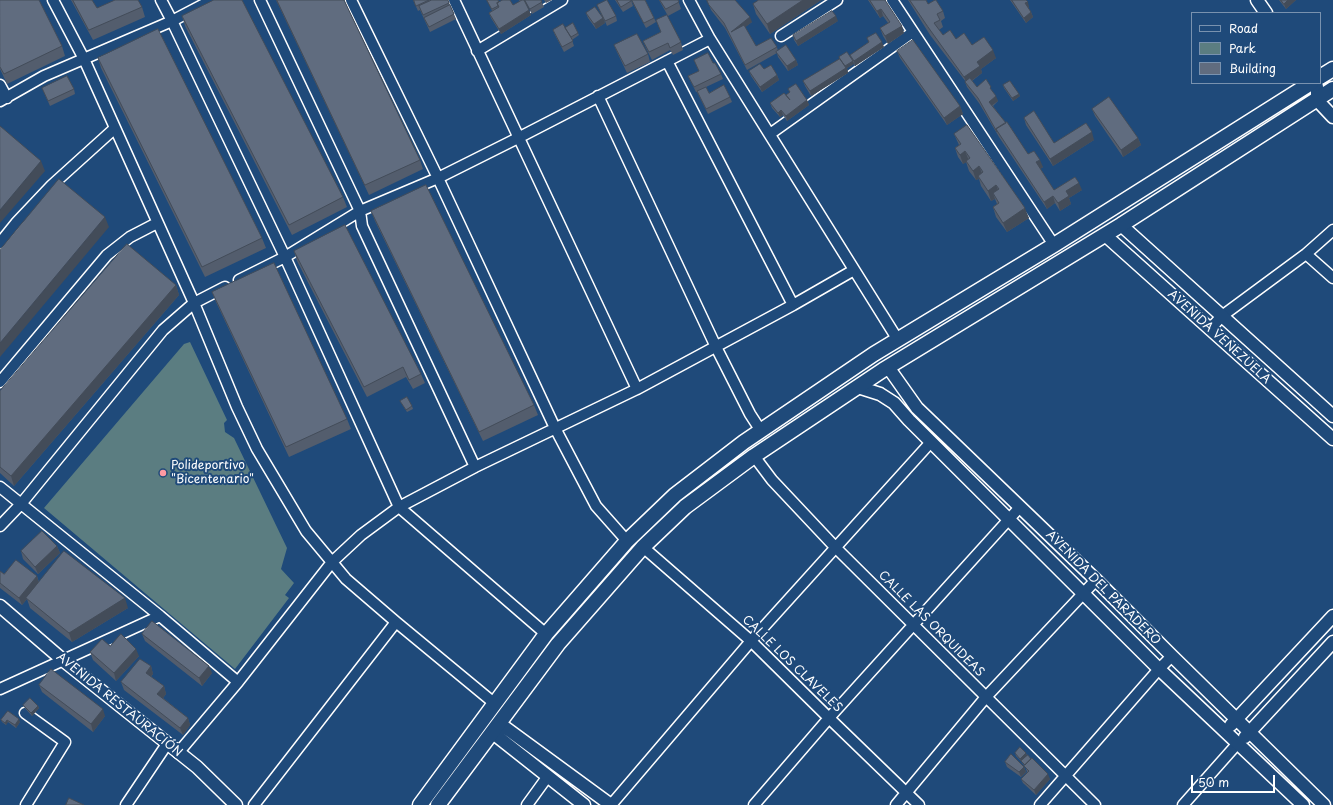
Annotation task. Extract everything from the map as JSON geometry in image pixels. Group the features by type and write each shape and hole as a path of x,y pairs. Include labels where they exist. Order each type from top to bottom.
{"main road":[{"path":"438,805 558,644 643,547 686,507 754,456 886,368 1121,225 1322,89 1333,69"},
{"path":"420,805 546,634 627,541 675,495 761,431 874,354 1054,245 1322,89"},
{"path":"874,354 886,368"}],"street":[{"path":"53,0 84,59 114,129 194,303 237,407 257,449 306,531 346,579 494,704"},
{"path":"161,0 285,257 399,507 546,634"},
{"path":"0,106 4,99 44,76 172,21 212,0"},
{"path":"260,0 360,211 362,226 475,467"},
{"path":"351,0 438,178 555,428 596,506 627,541"},
{"path":"454,0 637,389"},
{"path":"477,51 562,0"},
{"path":"689,0 710,39 898,340"},
{"path":"781,36 837,0"},
{"path":"892,0 1054,245"},
{"path":"1257,0 1265,12"},
{"path":"770,134 913,32"},
{"path":"0,526 20,504 163,330 194,303 285,257 360,211 438,178 710,39"},
{"path":"667,61 793,305"},
{"path":"0,85 4,99"},
{"path":"1322,89 1333,117"},
{"path":"598,96 716,347 750,414 761,431"},
{"path":"0,243 52,185 114,129"},
{"path":"0,382 107,255 130,236 157,223"},
{"name":"AVENIDA VENEZUELA","path":"1121,225 1333,416"},
{"path":"1210,329 1222,316 1306,254 1333,230"},
{"name":"AVENIDA VENEZUELA","path":"1105,234 1333,439"},
{"path":"1306,254 1333,278"},
{"path":"178,753 238,682 332,562 361,535 399,507 475,467 637,389 793,305 854,270"},
{"name":"AVENIDA DEL PARADERO","path":"886,368 917,408 1096,580 1236,720 1324,805"},
{"name":"AVENIDA DEL PARADERO","path":"858,387 880,394 894,403 909,420 1159,669 1303,805"},
{"path":"496,728 611,805 751,641 931,442"},
{"name":"CALLE LAS ORQUIDEAS","path":"754,456 772,480 836,548 1095,805"},
{"path":"0,487 160,616 238,682"},
{"path":"754,805 829,718 1020,507"},
{"name":"CALLE LOS CLAVELES","path":"643,547 751,641 920,805"},
{"path":"896,805 986,697 1084,595 1096,580"},
{"name":"AVENIDA RESTAURACIÓN","path":"0,606 64,661 197,767 236,805"},
{"path":"0,689 160,616"},
{"path":"1225,731 1333,616"},
{"path":"254,805 396,622"},
{"path":"1183,805 1238,743 1250,732 1333,642"},
{"path":"1040,805 1172,656"},
{"path":"25,713 65,742 26,805"},
{"path":"496,728 548,776 584,805"},
{"path":"126,805 167,744"},
{"path":"527,805 548,776"}],"green space":[{"name":"Polideportivo \"Bicentenario\"","path":"190,342 227,420 224,423 225,432 234,438 287,548 281,569 294,583 285,595 289,598 235,669 44,508 184,344"}],"building":[{"path":"0,0 39,0 62,46 4,74 0,67"},
{"path":"73,0 92,0 97,8 115,0 138,0 142,7 89,30"},
{"path":"214,0 242,0 343,197 289,225 182,16"},
{"path":"277,0 344,0 420,160 365,185"},
{"path":"414,0 429,0 416,6"},
{"path":"432,0 448,0 449,3 423,15 419,6"},
{"path":"487,0 498,0 498,6 492,9"},
{"path":"503,0 510,0 513,5 524,0 529,10 499,29 489,13 499,7 497,3"},
{"path":"525,0 541,0 542,2 530,9"},
{"path":"607,0 616,16 605,21 597,5"},
{"path":"617,0 631,0 631,1 621,7"},
{"path":"632,0 645,0 654,18 644,23"},
{"path":"660,0 678,0 679,2 666,9"},
{"path":"707,0 735,0 750,17 731,32 744,25 756,46 771,38 777,47 745,65 724,23 709,5"},
{"path":"759,0 803,0 767,24 753,4"},
{"path":"870,0 885,0 902,26 885,36 880,28 890,22 881,9 877,11"},
{"path":"910,0 926,0 928,4 936,0 943,11 937,14 940,20 934,23 943,35 950,30 956,39 964,33 972,45 984,37 993,50 977,62 980,66 964,77"},
{"path":"1012,0 1026,0 1028,2 1025,3 1031,12 1024,18"},
{"path":"1281,0 1288,0 1284,4"},
{"path":"450,5 454,14 429,27 424,18"},
{"path":"595,7 603,18 594,24 586,13"},
{"path":"832,11 836,16 796,41 793,35"},
{"path":"667,15 681,42 670,48 668,43 649,52 643,41 661,32 656,20"},
{"path":"573,23 578,33 571,37 565,28"},
{"path":"563,24 573,41 562,47 553,30"},
{"path":"158,29 262,238 202,267 98,58"},
{"path":"876,33 882,42 854,61 850,55 869,42 867,38"},
{"path":"637,34 648,54 625,66 614,45"},
{"path":"913,40 960,106 944,118 897,51"},
{"path":"786,45 796,60 787,66 776,52"},
{"path":"847,52 853,61 845,66 839,57"},
{"path":"708,53 721,74 694,87 688,76 699,71 694,60"},
{"path":"840,59 846,68 810,91 803,81"},
{"path":"760,64 764,69 771,65 777,75 760,87 749,71"},
{"path":"67,76 74,89 48,101 42,88"},
{"path":"970,78 977,87 986,79 996,96 989,102 1006,123 996,129 997,132 978,98 965,82"},
{"path":"1010,81 1019,94 1012,98 1003,85"},
{"path":"796,84 807,100 786,116 781,110 778,113 770,103 784,93 790,100 786,95 790,92 788,89"},
{"path":"724,85 730,97 706,109 697,91 706,87 709,93"},
{"path":"1109,97 1138,138 1121,150 1092,109"},
{"path":"1034,111 1054,143 1086,123 1092,132 1050,159 1024,118"},
{"path":"1007,122 1028,154 1034,151 1040,160 1036,162 1054,190 1075,177 1079,183 1066,191 1069,196 1058,203 1053,196 1044,202 996,129"},
{"path":"967,125 1025,208 1003,223 993,207 999,203 993,193 999,189 996,185 988,191 978,176 983,172 979,166 973,171 966,161 970,158 965,151 960,155 955,148 961,144 954,134"},
{"path":"0,126 41,161 0,210"},
{"path":"59,179 105,217 0,343 0,250"},
{"path":"426,185 534,405 479,432 371,211"},
{"path":"345,225 421,374 409,380 403,367 364,387 294,251"},
{"path":"127,244 176,285 11,476 0,467 0,391"},
{"path":"274,263 347,419 286,447 212,292"},
{"path":"407,397 412,406 406,410 400,401"},
{"path":"42,531 57,546 35,567 21,551"},
{"path":"64,551 125,598 69,633 26,598"},
{"path":"16,560 37,576 19,598 0,583 0,571 4,574"},
{"path":"152,621 209,666 199,678 142,634"},
{"path":"121,634 136,649 114,673 90,652 102,639 110,646"},
{"path":"140,659 151,666 146,673 164,686 157,694 188,718 180,728 121,682"},
{"path":"51,669 103,709 91,724 39,685"},
{"path":"30,698 38,706 31,713 23,705"},
{"path":"8,711 19,719 15,725 7,720 5,723 1,720"},
{"path":"1020,747 1026,753 1020,759 1015,753"},
{"path":"1011,754 1024,767 1019,772 1005,762"},
{"path":"1028,755 1031,759 1025,765 1021,761"},
{"path":"1032,758 1048,774 1034,790 1021,779 1029,771 1024,766"},
{"path":"69,798 84,805 66,805"}],"place":[{"name":"Polideportivo \"Bicentenario\"","path":"163,473"}]}
